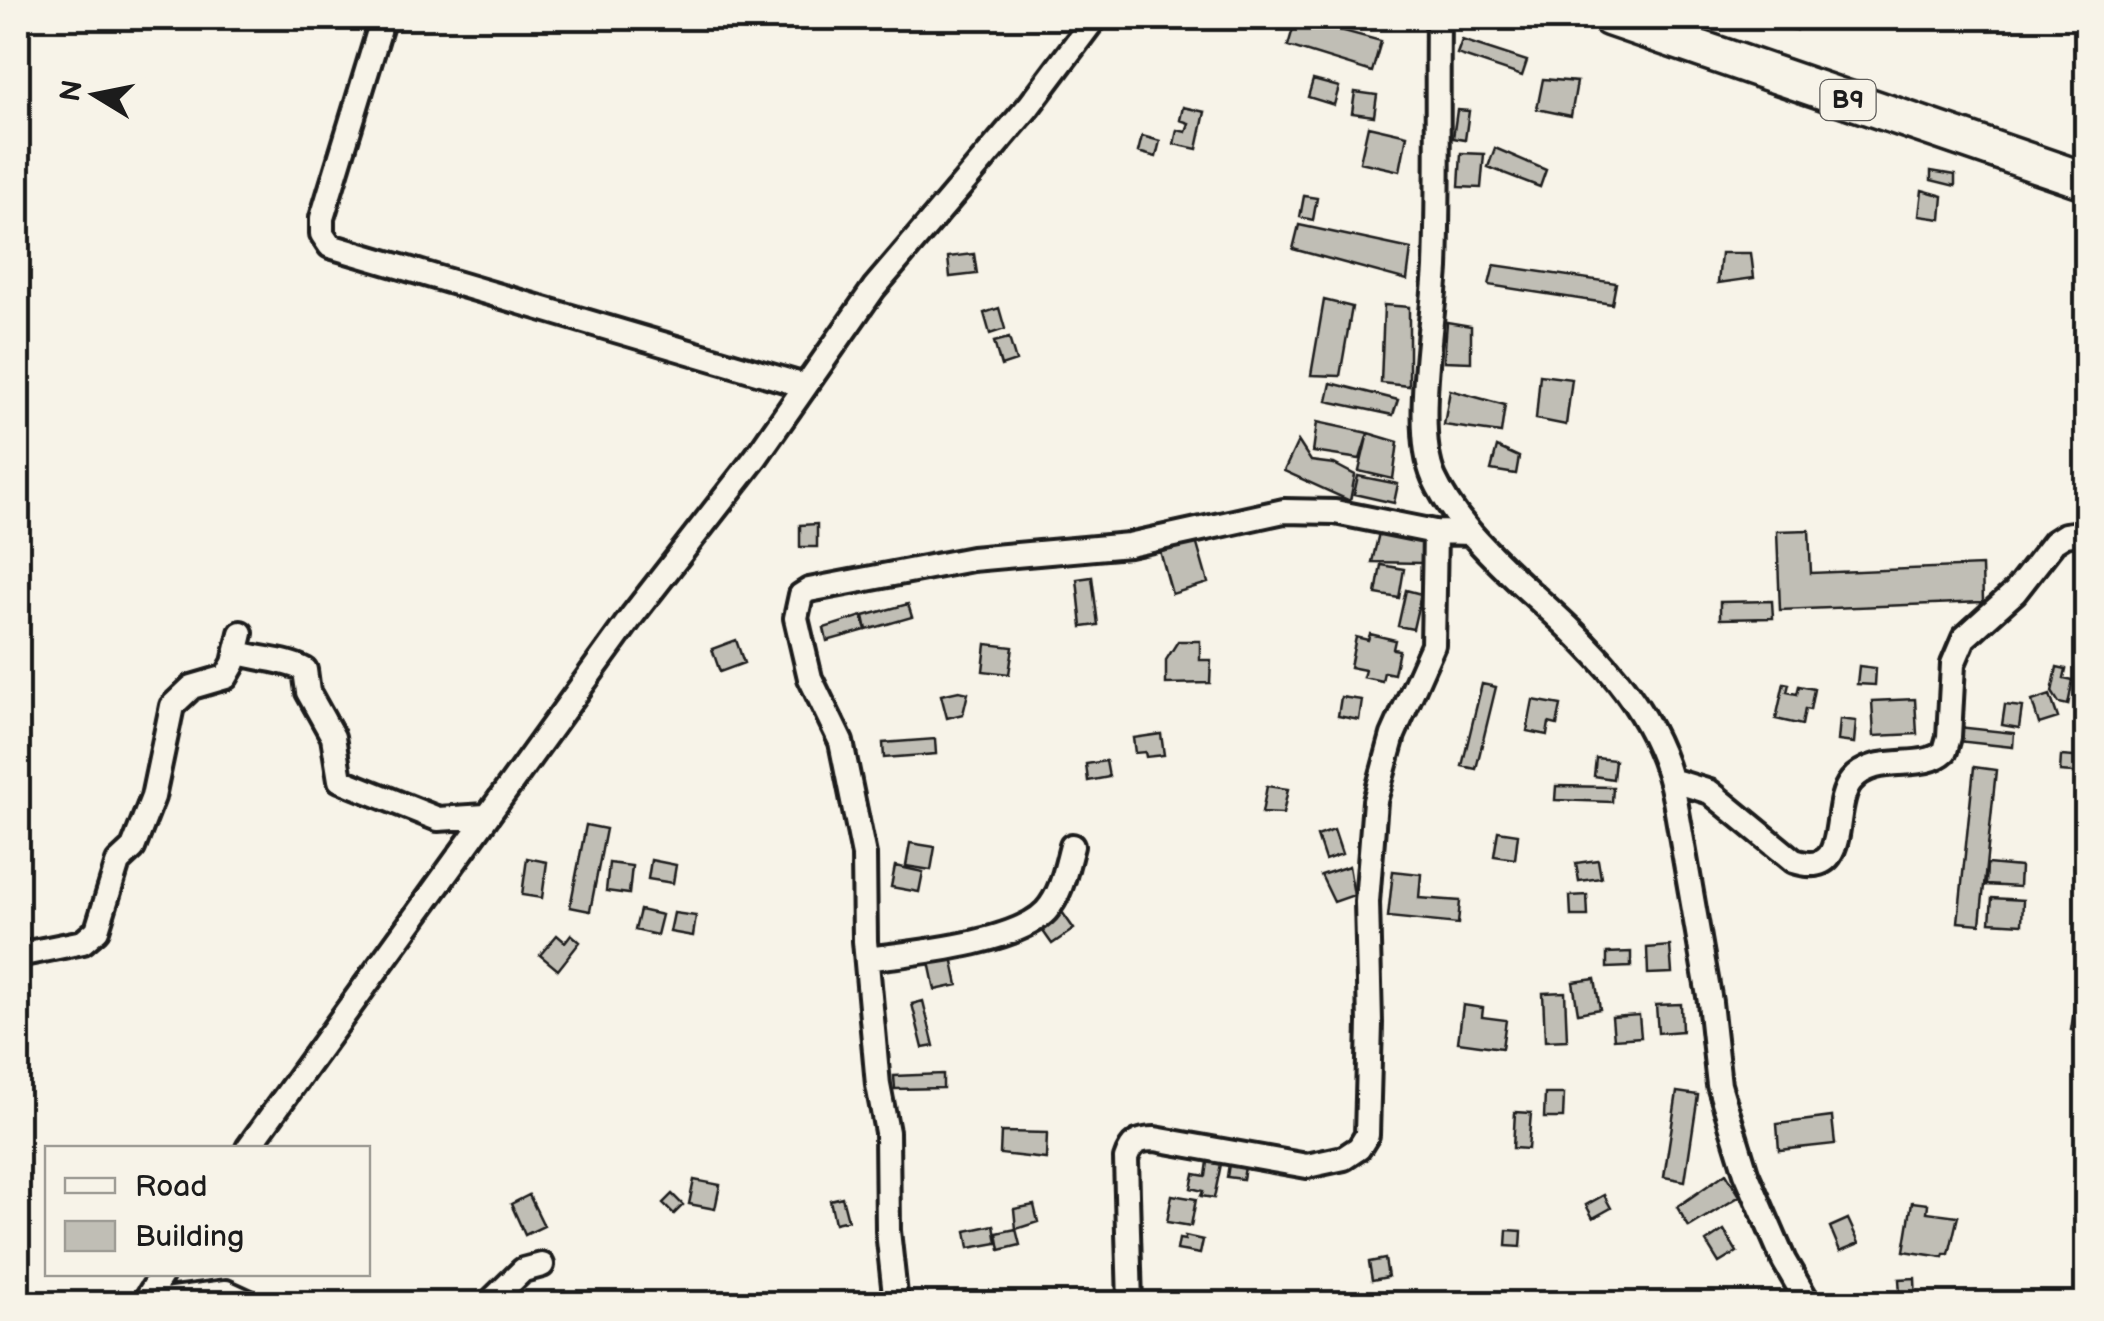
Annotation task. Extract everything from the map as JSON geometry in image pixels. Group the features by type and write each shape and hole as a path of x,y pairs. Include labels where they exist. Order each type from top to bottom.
{"highway":[{"name":"B9","path":"1610,18 2086,181"}],"street":[{"path":"383,18 322,218 322,234 330,246 805,386"},
{"path":"249,1146 632,616 756,457 904,248 964,184 1096,18"},
{"path":"1438,18 1436,270 1426,448 1435,481 1492,557 1631,694 1657,738 1672,780 1710,1002 1718,1084 1746,1173 1784,1261 1809,1304"},
{"path":"896,1304 887,1213 887,1132 878,1085 867,959 864,856 841,742 810,678 796,618 801,595 809,590 972,559 1129,546 1284,512 1335,512 1436,532 1471,533"},
{"path":"1130,1304 1126,1159 1132,1144 1155,1139 1308,1166 1344,1158 1359,1148 1367,1135 1367,902 1375,801 1384,760 1432,645 1436,532"},
{"path":"1672,780 1710,792 1794,861 1806,865 1820,862 1834,847 1846,787 1859,772 1945,752 1950,737 1954,664 1964,638 2015,592 2054,542 2065,535 2086,532"},
{"path":"18,955 83,942 97,930 118,862 133,848 153,797 172,706 192,687 226,677 239,643 261,660 292,663 305,670 308,692 333,737 340,780 438,819 486,816"},
{"path":"867,959 960,946 1036,920 1061,886 1072,846"},
{"path":"488,1304 523,1270 542,1265"},
{"path":"143,1303 161,1276"},
{"path":"143,1303 226,1292 252,1304"}],"building":[{"path":"1296,18 1381,41 1372,72 1288,46"},
{"path":"1765,18 1802,18 1797,30 1763,23"},
{"path":"1462,40 1527,61 1522,76 1457,54"},
{"path":"1543,79 1577,82 1571,116 1537,109"},
{"path":"1313,80 1339,87 1334,105 1308,97"},
{"path":"1355,92 1377,95 1374,116 1352,113"},
{"path":"1183,107 1205,112 1197,149 1174,144 1177,130 1186,132 1189,123 1180,120"},
{"path":"1457,110 1469,111 1465,140 1453,138"},
{"path":"1368,126 1407,135 1400,171 1360,162"},
{"path":"1142,136 1160,141 1156,157 1138,152"},
{"path":"1495,148 1546,170 1540,187 1488,167"},
{"path":"1461,153 1484,154 1481,188 1459,187"},
{"path":"1931,171 1955,175 1955,186 1931,180"},
{"path":"1922,190 1943,196 1941,219 1919,216"},
{"path":"1304,196 1317,198 1313,220 1300,217"},
{"path":"1299,225 1411,249 1407,280 1293,249"},
{"path":"1721,253 1751,253 1754,278 1718,283"},
{"path":"974,254 977,274 950,277 948,257"},
{"path":"1494,265 1616,283 1612,304 1489,285"},
{"path":"1324,300 1352,307 1340,376 1311,375"},
{"path":"1384,305 1409,307 1409,386 1381,383"},
{"path":"999,308 1005,329 990,334 984,313"},
{"path":"1447,322 1471,326 1471,362 1444,361"},
{"path":"1009,338 1016,361 1001,366 994,342"},
{"path":"1540,375 1572,379 1566,425 1536,419"},
{"path":"1331,383 1398,400 1393,415 1327,401"},
{"path":"1450,390 1505,405 1501,433 1444,425"},
{"path":"1317,422 1368,433 1360,459 1313,452"},
{"path":"1368,433 1398,442 1393,479 1359,471"},
{"path":"1298,441 1311,461 1334,464 1355,475 1350,501 1284,471"},
{"path":"1497,447 1519,457 1516,474 1491,470"},
{"path":"1358,476 1398,484 1394,503 1354,494"},
{"path":"817,524 817,547 800,547 800,525"},
{"path":"1809,530 1811,573 1982,566 1983,602 1780,610 1777,531"},
{"path":"1435,532 1422,563 1372,562 1379,533"},
{"path":"1196,541 1208,583 1172,594 1160,551"},
{"path":"1381,565 1404,569 1399,598 1376,594"},
{"path":"1092,577 1098,625 1082,627 1077,579"},
{"path":"1406,590 1421,594 1413,629 1398,626"},
{"path":"1772,601 1773,618 1720,619 1720,602"},
{"path":"908,604 912,617 867,630 864,616"},
{"path":"862,616 866,630 827,641 824,628"},
{"path":"1370,634 1395,640 1393,649 1399,650 1394,674 1384,672 1382,681 1363,677 1365,670 1350,667 1356,637 1368,640"},
{"path":"736,640 744,663 720,672 712,649"},
{"path":"1178,641 1200,641 1200,660 1211,660 1210,683 1166,684 1166,660"},
{"path":"986,644 1013,647 1009,674 983,671"},
{"path":"1859,666 1876,668 1875,685 1857,684"},
{"path":"2057,667 2066,669 2064,678 2073,680 2068,705 2059,703 2052,692"},
{"path":"1784,683 1789,684 1787,692 1797,694 1799,686 1814,689 1802,725 1776,719"},
{"path":"1482,684 1496,687 1476,769 1462,766"},
{"path":"968,693 963,714 947,718 941,695"},
{"path":"2050,695 2058,718 2039,724 2032,701"},
{"path":"1341,697 1362,700 1359,720 1338,716"},
{"path":"1915,699 1917,734 1874,736 1872,701"},
{"path":"1533,700 1561,705 1557,725 1549,723 1547,735 1527,731"},
{"path":"2005,705 2022,707 2019,728 2002,725"},
{"path":"1840,719 1856,721 1854,743 1838,741"},
{"path":"1958,727 2014,733 2013,747 1957,741"},
{"path":"1161,734 1164,755 1146,757 1145,752 1135,753 1133,738"},
{"path":"935,739 936,754 884,758 883,743"},
{"path":"2061,756 2086,758 2086,774 2060,772"},
{"path":"1596,758 1615,760 1613,779 1594,776"},
{"path":"1106,761 1109,777 1088,781 1086,764"},
{"path":"1974,767 1996,770 1980,924 1958,922"},
{"path":"1267,786 1288,789 1283,814 1262,813"},
{"path":"1556,786 1613,787 1612,802 1555,800"},
{"path":"586,825 606,829 590,911 570,907"},
{"path":"1334,830 1342,854 1325,860 1317,836"},
{"path":"1498,831 1518,834 1515,859 1494,856"},
{"path":"910,843 935,847 931,870 906,866"},
{"path":"527,858 547,862 542,898 522,895"},
{"path":"651,860 676,865 673,883 648,879"},
{"path":"1598,860 1601,878 1579,881 1576,863"},
{"path":"609,863 632,866 629,894 606,891"},
{"path":"1987,864 2020,867 2019,887 1986,885"},
{"path":"895,866 923,872 919,892 891,887"},
{"path":"1349,866 1354,895 1334,902 1321,875"},
{"path":"1393,871 1421,874 1419,898 1460,901 1458,924 1388,917"},
{"path":"1587,895 1588,916 1571,916 1570,896"},
{"path":"1992,898 2023,900 2022,924 1990,922"},
{"path":"1060,909 1074,929 1052,944 1038,924"},
{"path":"640,910 662,915 657,935 635,930"},
{"path":"674,913 696,916 693,936 670,932"},
{"path":"571,934 580,942 558,970 540,955 557,935 565,942"},
{"path":"1670,946 1672,973 1648,974 1647,948"},
{"path":"951,952 958,985 935,990 928,957"},
{"path":"1631,952 1631,967 1607,968 1607,953"},
{"path":"2081,964 2086,965 2086,1033 2071,1030"},
{"path":"1595,979 1600,1009 1578,1013 1573,982"},
{"path":"1565,992 1567,1040 1545,1041 1543,993"},
{"path":"923,1001 934,1046 923,1048 912,1004"},
{"path":"1681,1004 1682,1031 1658,1033 1656,1005"},
{"path":"1463,1005 1483,1008 1482,1017 1506,1020 1502,1048 1458,1042"},
{"path":"1639,1015 1641,1037 1614,1039 1612,1017"},
{"path":"943,1074 943,1088 895,1089 894,1076"},
{"path":"1677,1092 1698,1095 1685,1181 1664,1177"},
{"path":"1545,1094 1564,1094 1563,1118 1544,1118"},
{"path":"1515,1112 1531,1113 1528,1149 1513,1148"},
{"path":"1832,1117 1835,1144 1779,1150 1777,1124"},
{"path":"1001,1132 1047,1133 1046,1159 1000,1154"},
{"path":"1208,1162 1221,1164 1214,1198 1201,1196 1203,1191 1191,1188 1194,1174 1206,1176"},
{"path":"1229,1164 1245,1167 1243,1179 1227,1177"},
{"path":"1726,1173 1740,1196 1689,1227 1677,1207"},
{"path":"694,1180 720,1185 715,1209 689,1204"},
{"path":"672,1194 683,1205 674,1214 663,1203"},
{"path":"529,1195 544,1226 525,1235 511,1204"},
{"path":"1172,1195 1196,1199 1191,1226 1167,1222"},
{"path":"1604,1195 1611,1208 1593,1218 1586,1205"},
{"path":"842,1197 848,1220 835,1223 830,1200"},
{"path":"1912,1202 1928,1204 1927,1212 1958,1216 1949,1254 1943,1257 1904,1251"},
{"path":"1034,1205 1038,1222 1016,1229 1014,1209"},
{"path":"1848,1219 1859,1243 1840,1251 1830,1227"},
{"path":"994,1225 997,1243 969,1248 966,1231"},
{"path":"1016,1229 1020,1245 1000,1250 997,1233"},
{"path":"1507,1230 1522,1231 1521,1247 1506,1246"},
{"path":"1724,1230 1737,1252 1719,1263 1706,1242"},
{"path":"1185,1236 1203,1240 1200,1254 1177,1250 1179,1239 1185,1240"},
{"path":"1385,1259 1388,1277 1372,1280 1369,1262"},
{"path":"1915,1278 1916,1304 1894,1304 1893,1294 1900,1294 1899,1279"}]}
